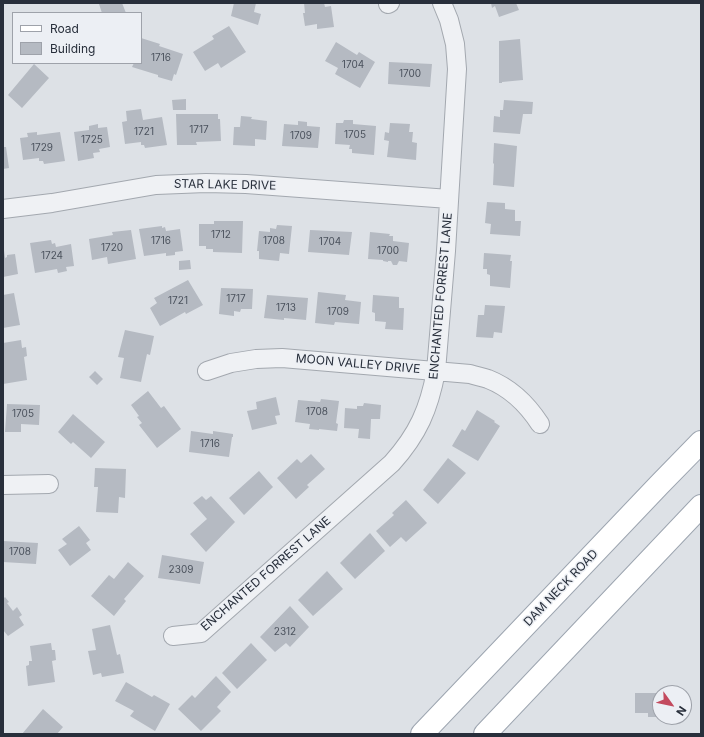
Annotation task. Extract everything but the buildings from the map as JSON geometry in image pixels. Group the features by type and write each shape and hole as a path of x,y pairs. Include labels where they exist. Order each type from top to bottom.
{"main road":[{"name":"DAM NECK ROAD","path":"422,734 658,485 701,442"},
{"path":"485,734 701,506"}],"street":[{"name":"ENCHANTED FORREST LANE","path":"173,636 201,633 392,463 402,452 415,433 426,412 433,390 436,371 446,251 457,69 449,20 442,3"},
{"name":"STAR LAKE DRIVE","path":"3,209 156,185 206,183 246,184 449,199"},
{"name":"MOON VALLEY DRIVE","path":"207,371 232,363 256,359 282,358 470,374 488,379 506,388 518,397 531,411 540,424"},
{"path":"3,485 49,484"}]}
